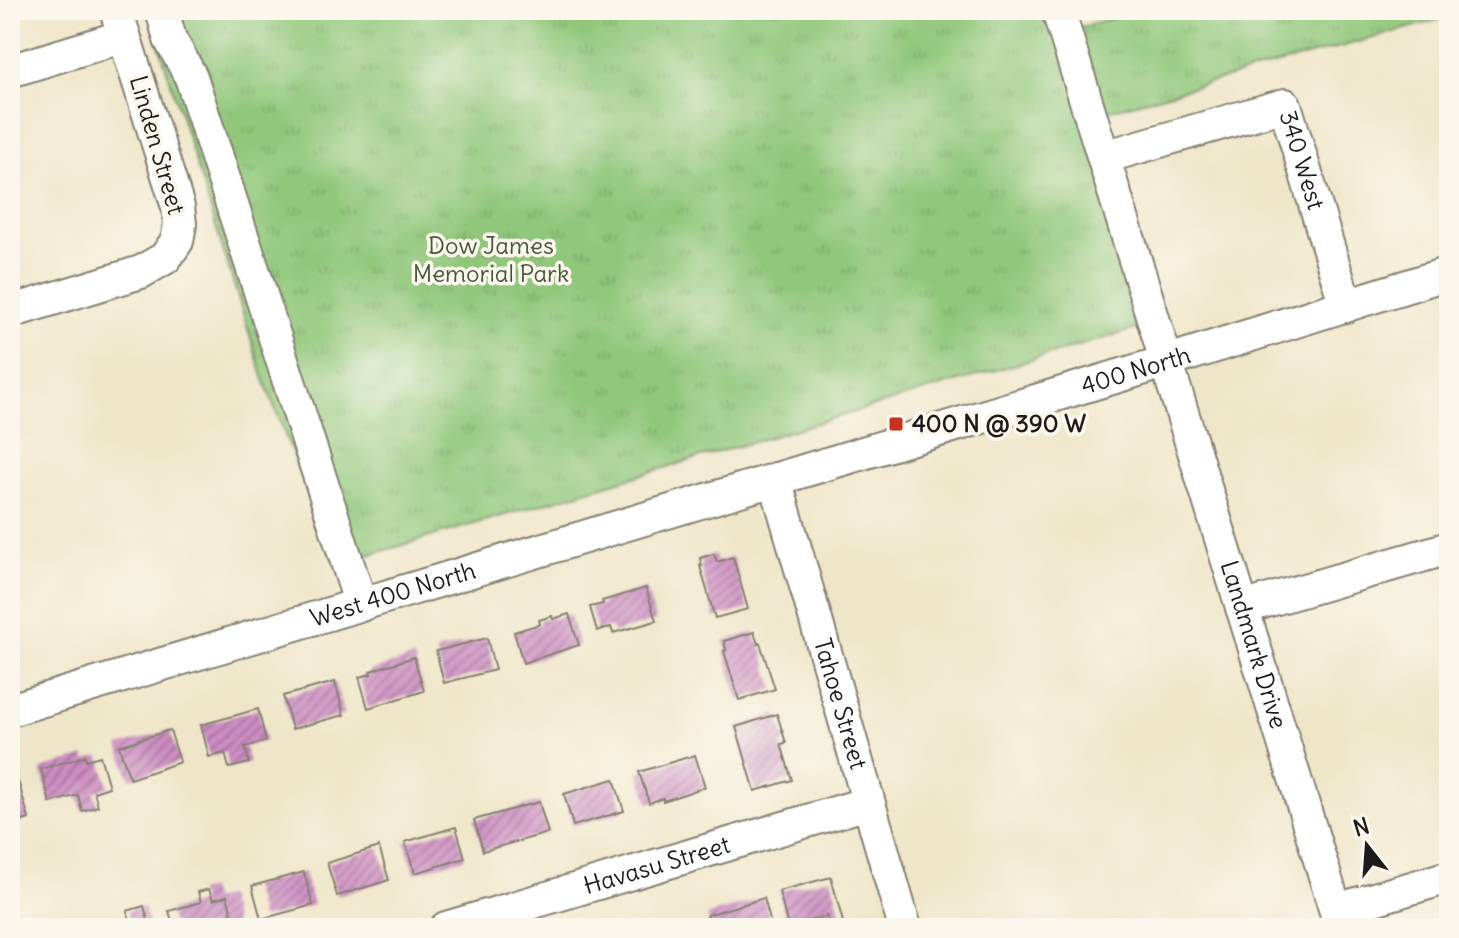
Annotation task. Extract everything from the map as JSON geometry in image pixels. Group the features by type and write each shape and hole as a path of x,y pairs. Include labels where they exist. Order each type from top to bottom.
{"street":[{"path":"162,10 170,39 191,77 361,605"},
{"name":"Landmark Drive","path":"1058,10 1339,919"},
{"path":"10,71 120,23"},
{"name":"Linden Street","path":"10,312 141,272 165,258 177,241 180,224 178,207 120,23"},
{"name":"340 West","path":"1104,157 1285,105 1346,306"},
{"name":"400 North","path":"775,479 1449,273"},
{"name":"West 400 North","path":"10,710 775,479"},
{"name":"Tahoe Street","path":"775,479 905,928"},
{"path":"1242,608 1449,548"},
{"name":"Havasu Street","path":"446,928 868,803"},
{"path":"1339,919 1449,877"}],"green space":[{"name":"Dow James Memorial Park","path":"148,10 1058,10 1064,32 1139,10 1449,10 1449,17 1085,117 1146,326 335,565 263,377"}],"building":[{"path":"714,554 717,562 733,557 748,609 715,618 700,566 700,558"},
{"path":"646,588 656,621 613,633 611,627 597,631 590,607"},
{"path":"569,614 579,645 523,663 514,632 540,624 539,620"},
{"path":"754,632 775,689 739,700 724,651 724,641"},
{"path":"487,638 495,670 444,683 436,651"},
{"path":"414,657 424,691 368,708 359,677"},
{"path":"335,682 344,715 292,729 283,696"},
{"path":"258,709 266,741 245,747 249,763 229,768 225,753 209,757 201,725"},
{"path":"777,714 786,743 781,744 792,780 755,791 736,727"},
{"path":"170,730 180,762 130,779 119,746"},
{"path":"695,755 705,787 649,803 639,772"},
{"path":"85,756 86,760 100,756 109,787 94,792 98,806 82,811 78,795 50,803 41,769"},
{"path":"17,777 29,819 14,824 10,814 10,779"},
{"path":"614,779 624,811 573,826 564,794"},
{"path":"539,802 548,833 483,851 474,820"},
{"path":"456,827 465,858 415,873 405,842"},
{"path":"379,847 389,880 337,896 327,863"},
{"path":"304,872 313,905 261,919 252,886"},
{"path":"831,877 844,926 830,928 827,916 788,927 779,891"},
{"path":"209,889 213,900 227,896 235,924 222,928 174,928 169,911 201,902 198,892"},
{"path":"764,898 772,928 711,928 707,915"},
{"path":"144,906 150,928 118,928 131,923 127,911"}],"place":[{"name":"400 N @ 390 W","path":"896,424"}]}
